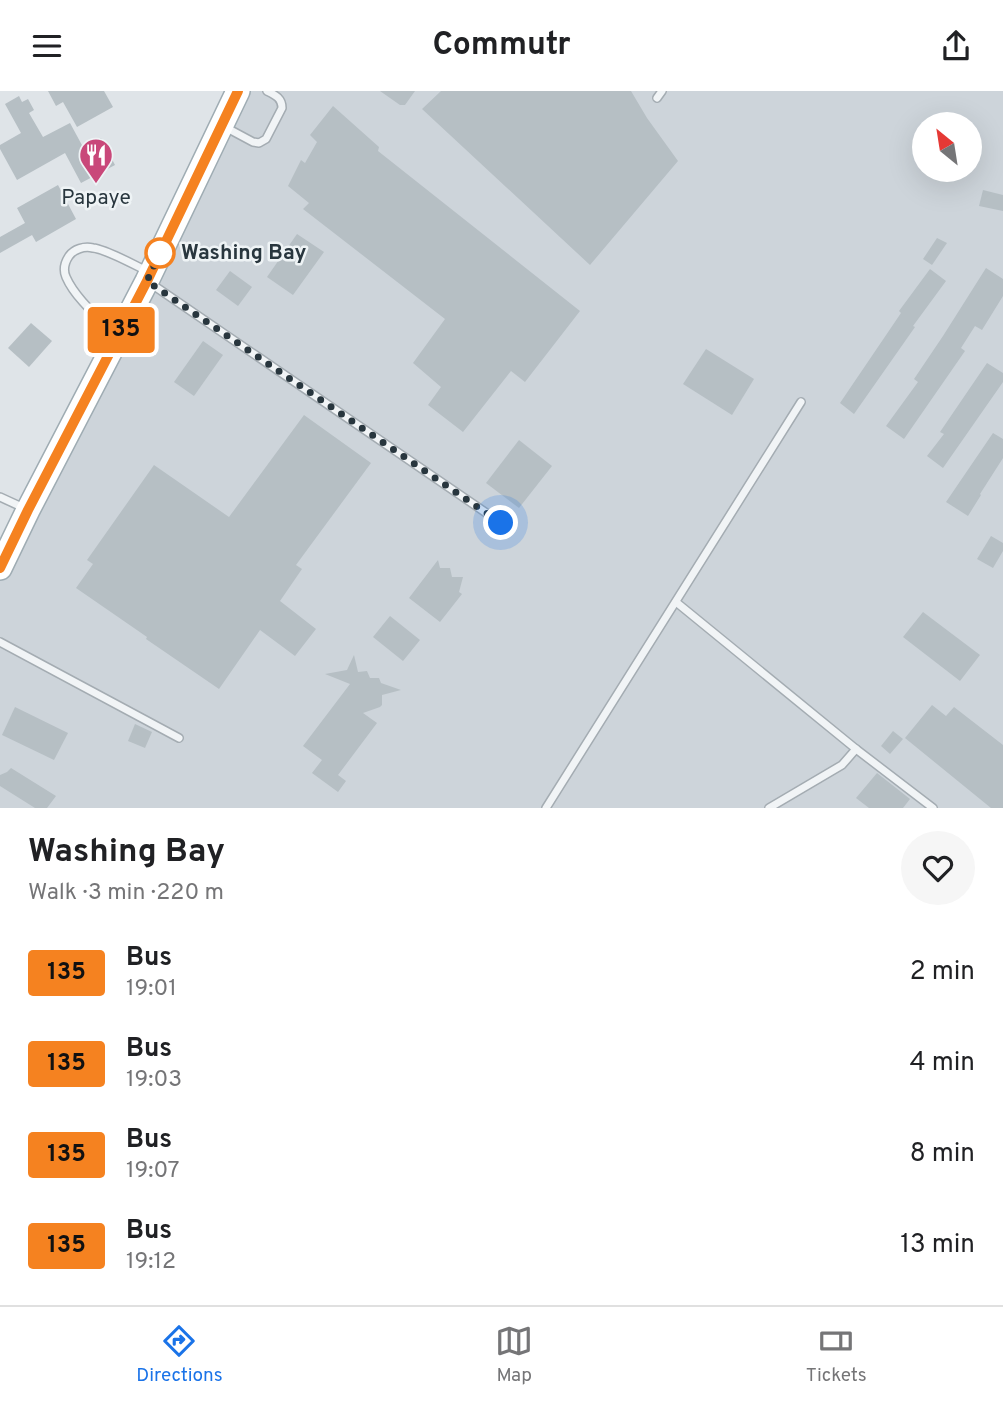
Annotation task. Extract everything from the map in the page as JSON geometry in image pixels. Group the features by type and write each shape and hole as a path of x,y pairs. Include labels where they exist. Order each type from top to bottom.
{"main road":[{"path":"0,568 149,277 238,91"}],"lane":[{"path":"222,125 253,142 259,143 266,139 282,108 278,96 267,91"},
{"path":"118,338 81,299 65,275 67,258 73,251 83,247 95,248 149,277 501,523"},
{"path":"546,808 801,402"},
{"path":"0,497 28,510"},
{"path":"676,602 856,749 933,808"},
{"path":"0,642 179,738"},
{"path":"769,808 842,765 856,749"}],"shaded area":[{"path":"236,91 1003,91 1003,808 0,808 0,559"}],"building":[{"path":"48,91 104,91 113,107 77,127 63,102 56,106"},
{"path":"380,91 415,91 405,105 400,105"},
{"path":"441,91 631,91 678,161 590,265 422,109"},
{"path":"19,96 22,102 28,99 34,110 29,113 43,137 70,123 83,147 101,138 115,165 81,183 65,153 17,180 0,145 21,133 5,104"},
{"path":"333,106 379,147 378,151 580,311 525,382 511,371 463,432 428,405 441,387 413,363 445,319 303,209 309,203 288,186 301,160 305,163 317,142 310,135"},
{"path":"58,185 76,219 36,242 32,235 0,253 0,237 25,223 17,208"},
{"path":"983,190 1003,195 1003,211 979,206"},
{"path":"297,234 324,252 293,295 267,277"},
{"path":"937,238 947,243 932,265 923,259"},
{"path":"986,268 1003,279 1003,296 982,330 975,326 961,348 965,351 904,439 886,426 918,382 914,379"},
{"path":"930,269 946,281 854,414 840,403 901,313 899,311"},
{"path":"230,271 252,287 238,306 216,290"},
{"path":"31,323 52,341 29,367 8,348"},
{"path":"203,341 223,355 194,396 174,382"},
{"path":"706,349 754,379 732,415 683,384"},
{"path":"987,363 1003,373 1003,382 943,468 927,456 944,434 940,432"},
{"path":"304,415 371,463 296,565 302,569 280,601 316,629 295,656 260,630 219,689 76,588 93,564 87,560 154,465 229,517"},
{"path":"993,433 1003,439 1003,458 968,516 946,502"},
{"path":"519,440 552,466 519,508 486,483"},
{"path":"991,536 1003,543 1003,551 993,568 977,559"},
{"path":"438,560 440,568 450,568 452,577 463,577 459,592 462,594 440,622 409,598"},
{"path":"923,612 980,655 960,681 903,637"},
{"path":"390,616 420,640 403,661 373,637"},
{"path":"354,655 358,672 367,671 370,678 379,678 381,683 401,690 382,695 380,707 363,713 377,723 338,775 346,781 338,792 312,773 322,760 303,746 350,684 325,674 347,670"},
{"path":"932,705 946,716 954,707 1003,745 1003,808 991,808 905,738"},
{"path":"15,707 68,733 54,760 2,735"},
{"path":"135,724 152,732 145,748 128,741"},
{"path":"893,731 903,739 890,754 881,746"},
{"path":"11,768 56,796 47,808 35,808 0,786 0,775"},
{"path":"877,773 910,799 903,808 869,808 856,798"}],"bus line":[{"name":"135","path":"0,568 147,281 238,91"}],"place":[{"name":"Papaye","path":"96,185"},
{"name":"Washing Bay","path":"160,253"}],"route":[{"path":"160,253 162,248 147,281 501,523"}]}
